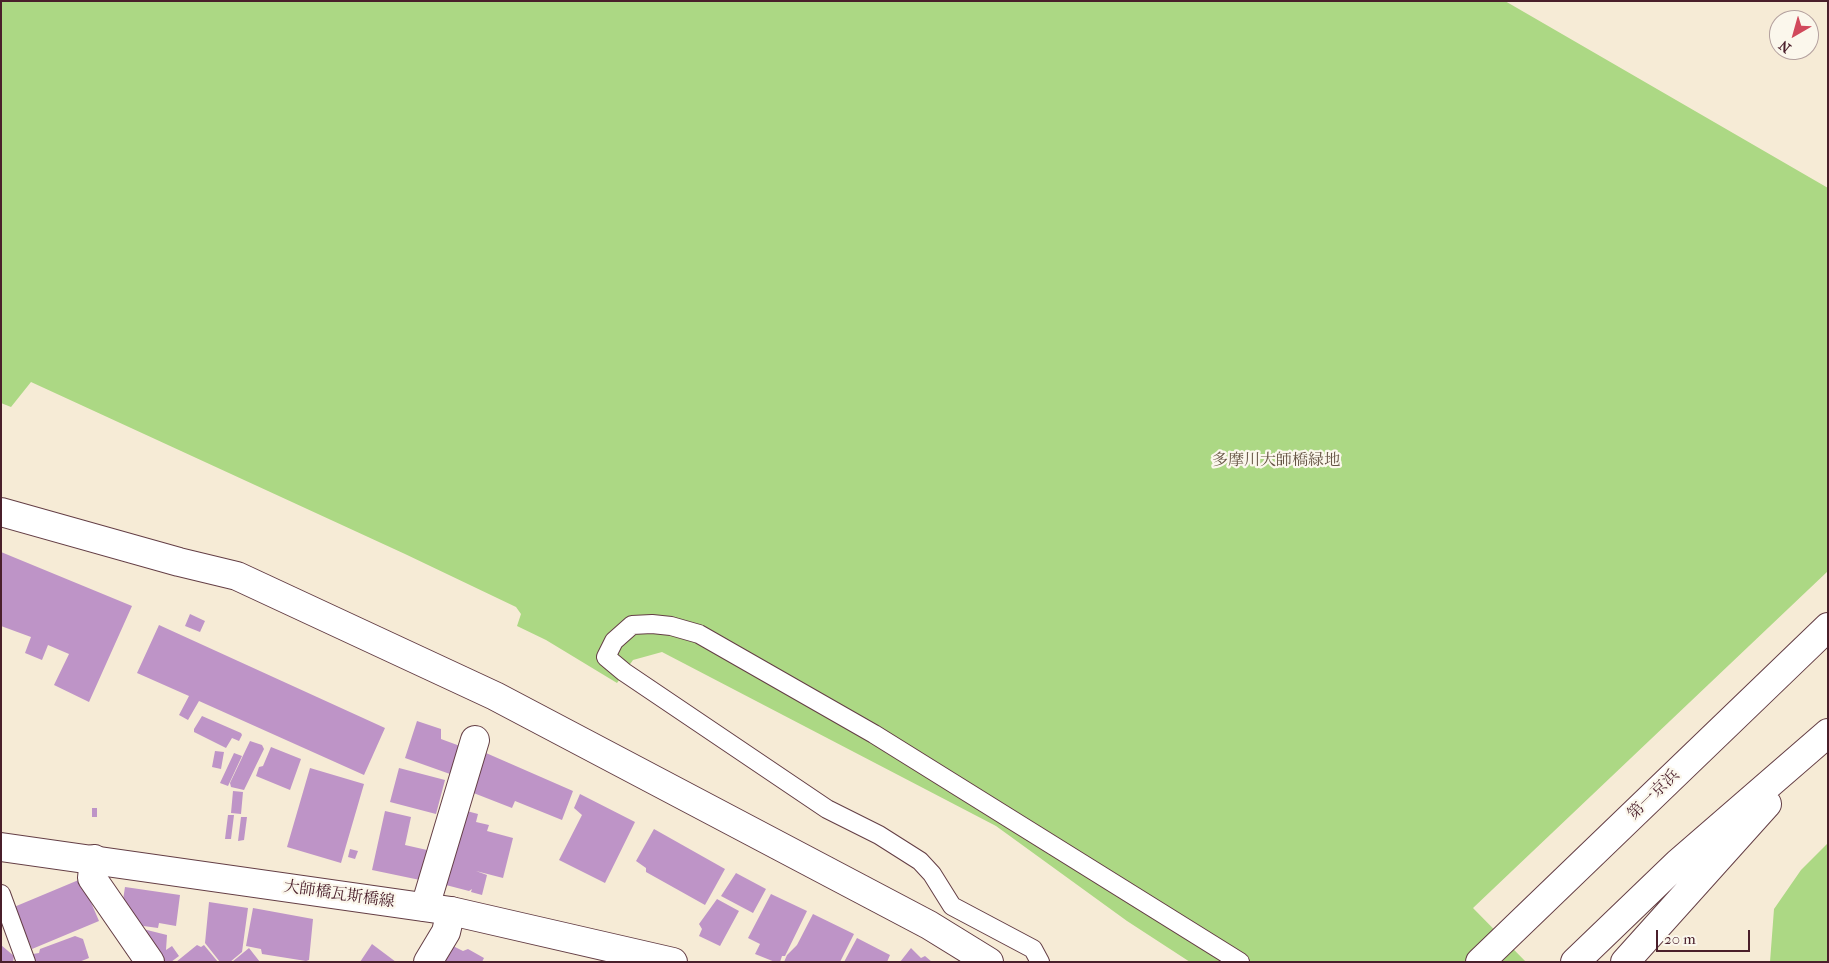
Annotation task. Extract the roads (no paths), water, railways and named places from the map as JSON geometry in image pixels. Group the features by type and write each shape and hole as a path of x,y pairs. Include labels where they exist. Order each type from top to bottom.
{"main road":[{"path":"1,512 179,562 237,576 495,696 929,925 989,962"},
{"name":"第一京浜","path":"1480,962 1828,628"},
{"path":"1575,962 1678,863 1828,734"},
{"path":"1625,962 1702,878 1828,734"},
{"path":"428,962 446,932 438,909 475,740"},
{"name":"大師橋瓦斯橋線","path":"1,847 438,909 673,962"},
{"path":"94,859 92,878 150,962"}],"lane":[{"path":"1040,962 1033,949 952,906 932,874 920,861 879,836 827,809 624,672 606,657 614,641 632,625 652,624 671,626 698,634 874,734 1240,962"},
{"path":"1,894 26,962"}],"park label":[{"name":"多摩川大師橋緑地","path":"1276,461"}]}
